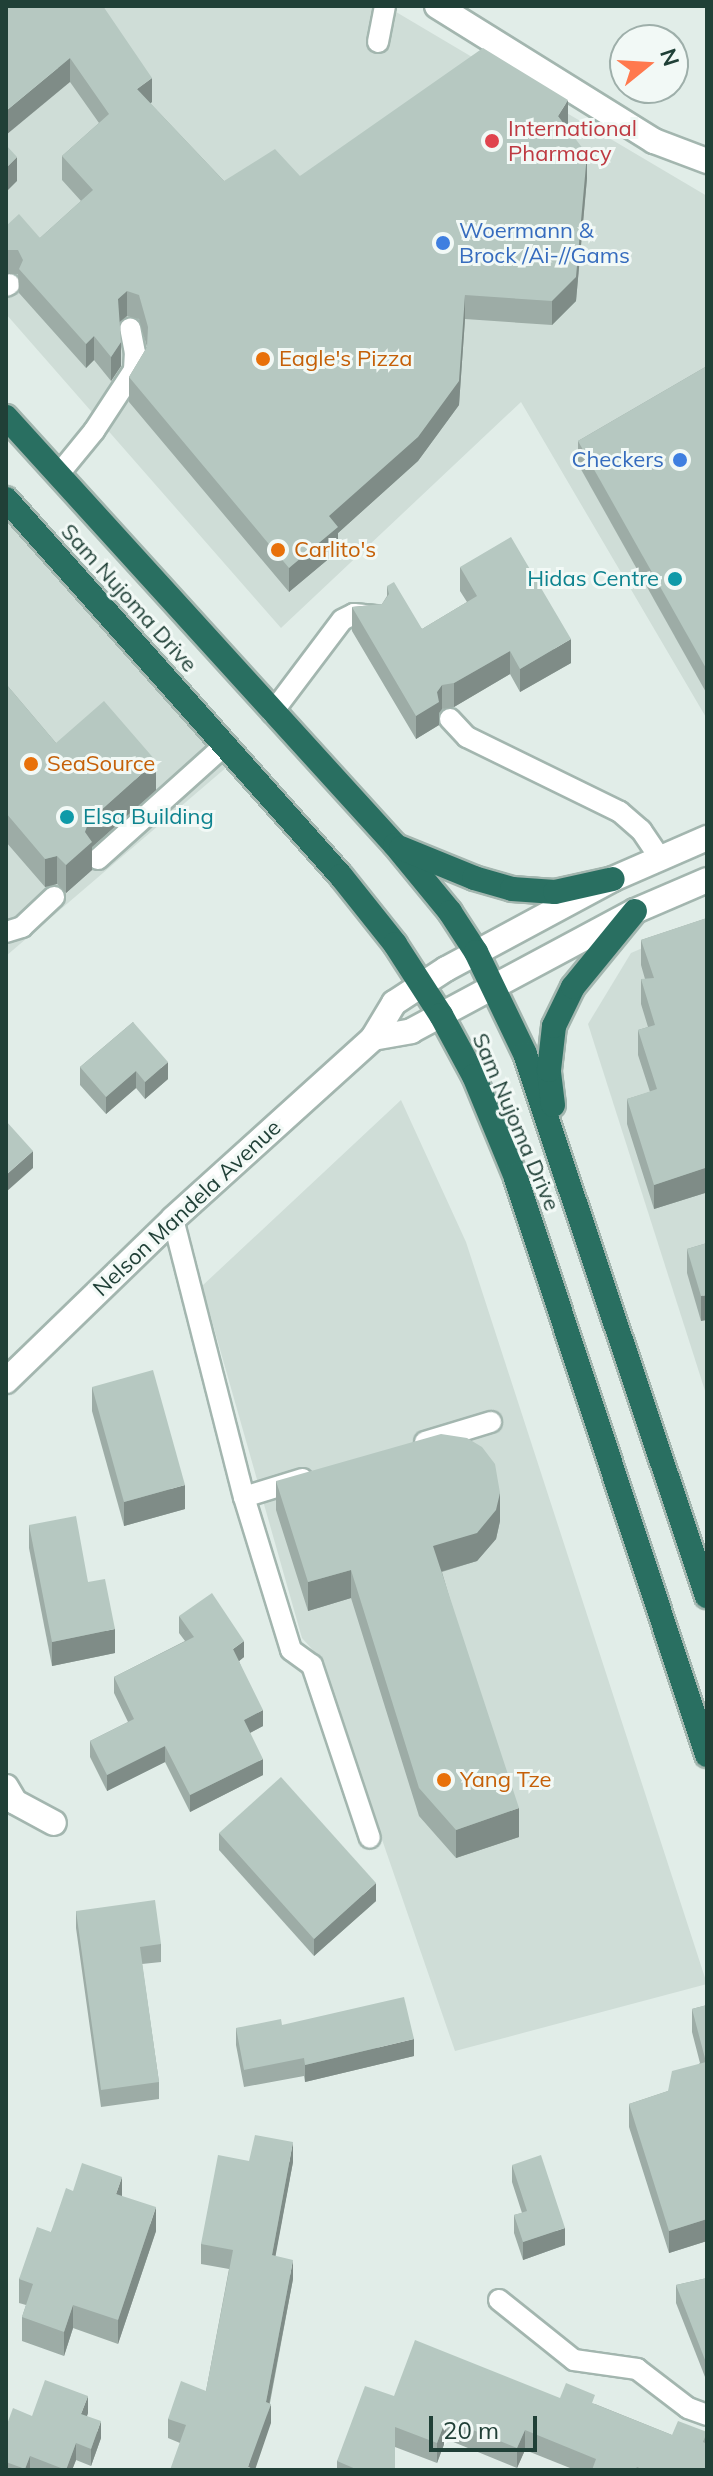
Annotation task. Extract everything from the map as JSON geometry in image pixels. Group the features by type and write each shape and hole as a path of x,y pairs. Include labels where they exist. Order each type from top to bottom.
{"highway":[{"name":"Sam Nujoma Drive","path":"6,417 395,845 450,912 476,952 525,1054 707,1596"},
{"name":"Sam Nujoma Drive","path":"6,499 341,876 422,984 441,1015 474,1076 515,1175 707,1755"},
{"path":"395,845 474,878 512,889 555,892 613,879"},
{"path":"559,1151 549,1070 554,1026 573,987 635,911"}],"main road":[{"path":"437,6 654,141 707,161"},
{"name":"Nelson Mandela Avenue","path":"6,1381 173,1219 373,1038 394,1003 476,952 613,879 707,838"},
{"path":"373,1038 411,1031 635,911 707,880"},
{"path":"6,1787 15,1802 54,1823"}],"lane":[{"path":"378,42 385,6"},
{"path":"58,475 94,431 134,370 130,328"},
{"path":"272,713 342,620 354,614 376,616"},
{"path":"450,719 467,737 620,812 641,830 660,858"},
{"path":"98,859 225,745"},
{"path":"6,932 22,927 54,897"},
{"path":"173,1219 244,1497 291,1650 312,1665 370,1838"},
{"path":"404,1448 491,1422"},
{"path":"244,1497 317,1475"},
{"path":"499,2300 574,2360 637,2369 688,2408 707,2415"}],"shaded area":[{"path":"6,6 386,6 707,196 707,719 521,402 281,628 6,314"},
{"path":"6,502 235,760 6,956"},
{"path":"707,920 707,1397 588,1024 631,953"},
{"path":"401,1100 466,1242 707,1984 455,2051 319,1657 302,1638 202,1286"}],"building":[{"path":"6,6 103,6 152,78 137,89 224,181 275,149 300,176 483,48 568,100 558,116 587,154 576,277 552,301 465,295 459,381 418,437 329,516 338,527 289,568 129,377 147,347 148,327 139,295 127,291 118,299 121,342 111,357 94,336 86,344 19,269 23,260 18,250 6,250 6,226 19,214 40,238 93,190 62,156 109,114 70,58 6,111"},
{"path":"6,145 17,157 6,168"},
{"name":"Hidas Centre","path":"707,366 707,670 578,441"},
{"path":"511,537 571,639 520,669 510,651 454,683 442,685 437,692 439,702 416,716 352,607 382,604 389,594 387,586 394,582 422,629 477,596 460,567"},
{"name":"Elsa Building","path":"6,684 56,743 104,701 156,761 89,821 85,832 92,842 66,865 57,856 45,859 6,813"},
{"path":"707,918 707,1174 705,1168 654,1185 627,1099 657,1089 638,1030 655,1025 641,979 654,978 641,940"},
{"path":"133,1022 168,1062 145,1082 136,1071 106,1097 80,1067"},
{"path":"6,1121 33,1151 6,1175"},
{"path":"707,1243 707,1295 701,1296 687,1249"},
{"path":"153,1370 185,1485 124,1502 92,1387"},
{"path":"441,1434 467,1438 482,1447 495,1464 500,1493 496,1510 477,1533 433,1546 519,1808 456,1830 419,1788 351,1570 308,1582 276,1481"},
{"path":"76,1516 88,1582 105,1579 115,1629 52,1642 29,1525"},
{"path":"212,1593 244,1641 233,1649 263,1710 244,1720 263,1759 190,1795 165,1746 107,1775 90,1741 134,1719 114,1677 194,1637 179,1616"},
{"path":"281,1777 376,1883 314,1939 219,1833"},
{"path":"155,1900 161,1944 140,1947 159,2082 101,2090 76,1911"},
{"path":"404,1997 414,2039 305,2065 304,2058 244,2070 236,2028 281,2019 282,2025"},
{"path":"707,2005 707,2219 669,2231 629,2104 668,2091 672,2071 706,2062 692,2009"},
{"path":"255,2135 293,2142 272,2255 293,2260 266,2402 271,2404 248,2467 256,2470 170,2470 186,2425 168,2419 181,2381 206,2391 233,2250 201,2244 218,2155 249,2161"},
{"path":"541,2155 565,2228 523,2242 514,2215 527,2211 512,2165"},
{"path":"82,2163 122,2177 116,2194 156,2207 118,2320 73,2305 64,2332 22,2317 33,2284 19,2279 37,2227 51,2232 66,2188 73,2191"},
{"path":"707,2278 707,2365 676,2285"},
{"path":"415,2340 560,2398 566,2383 595,2395 592,2403 672,2435 678,2421 707,2432 703,2442 707,2444 707,2470 644,2470 637,2467 635,2470 592,2470 596,2459 525,2430 517,2448 446,2419 437,2443 395,2427 395,2470 358,2470 337,2461 365,2386 394,2396"},
{"path":"45,2380 88,2396 81,2414 101,2421 91,2449 76,2443 66,2470 30,2456 25,2469 6,2462 6,2427 13,2408 32,2416"}],"place":[{"name":"International Pharmacy","path":"492,141"},
{"name":"Woermann & Brock /Ai-//Gams","path":"443,243"},
{"name":"Eagle's Pizza","path":"263,359"},
{"name":"Checkers","path":"680,460"},
{"name":"Carlito's","path":"278,550"},
{"name":"Hidas Centre","path":"675,579"},
{"name":"SeaSource","path":"31,764"},
{"name":"Elsa Building","path":"67,817"},
{"name":"Yang Tze","path":"444,1780"}]}
